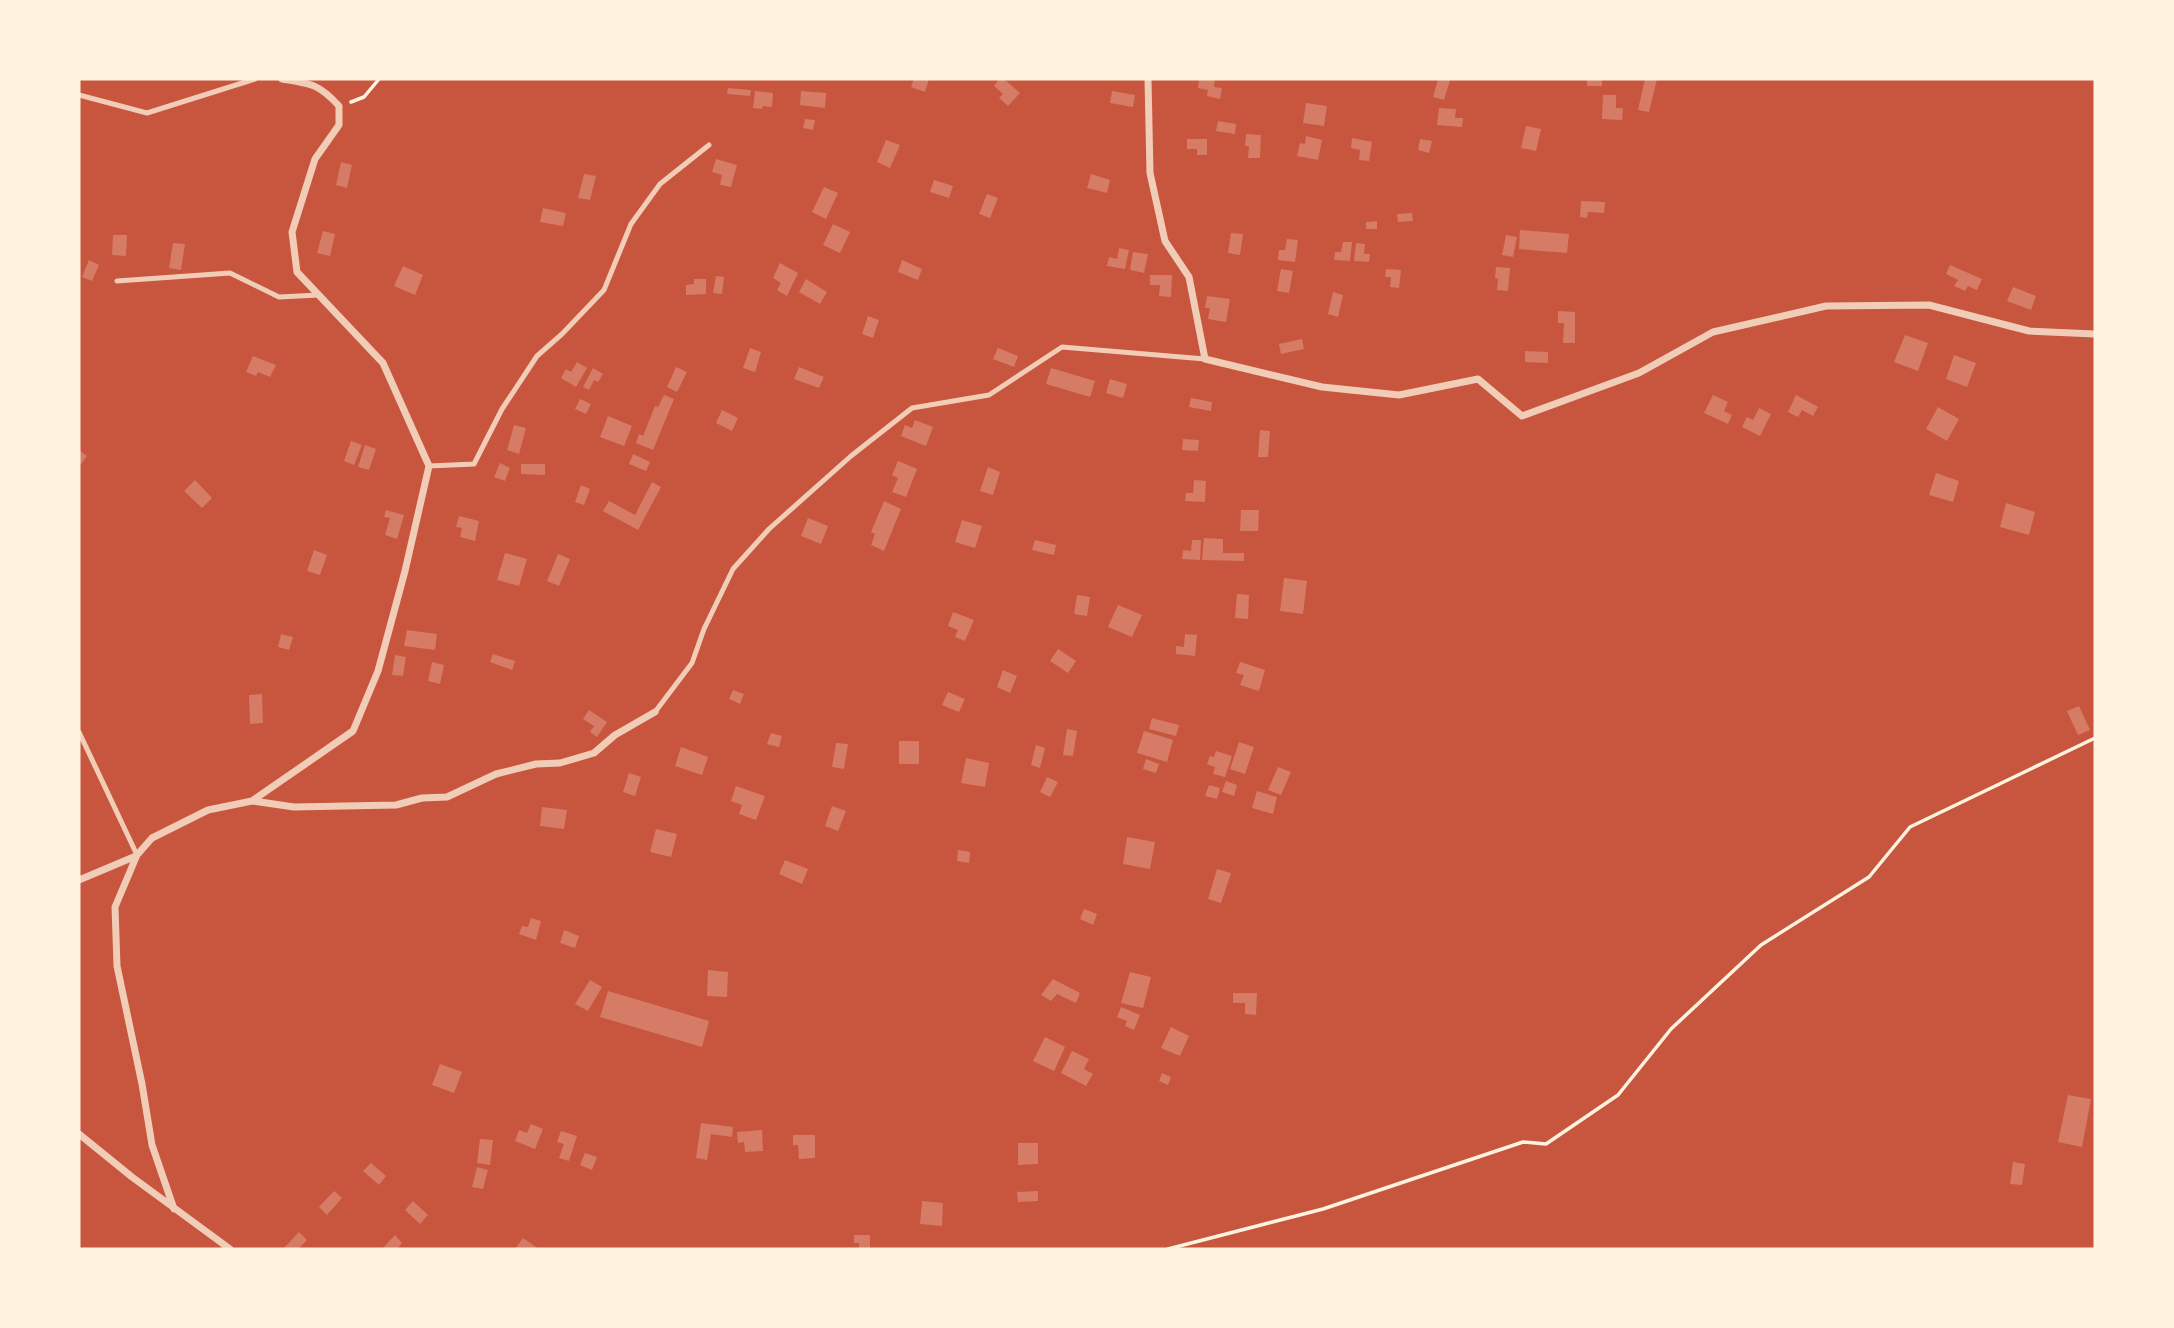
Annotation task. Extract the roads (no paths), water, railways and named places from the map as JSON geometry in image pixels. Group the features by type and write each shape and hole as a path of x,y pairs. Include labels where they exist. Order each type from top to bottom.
{"street":[{"path":"252,801 354,731 378,671 429,466 383,363 297,272 292,232 315,159 339,125 339,106 326,90 308,83 282,79"},
{"path":"1148,79 1150,173 1165,241 1189,277 1205,359 1322,387 1399,395 1478,379 1522,416 1639,373 1713,332 1826,306 1929,305 2029,331 2095,334"},
{"path":"174,1209 152,1145 117,966 116,907 137,855 152,838 208,810 252,801 294,807 396,805 422,798 447,797 496,774 536,764 560,763 594,753 615,735 655,712"},
{"path":"79,880 137,855"},
{"path":"79,1134 174,1209 230,1249"}],"lane":[{"path":"79,95 147,113 255,79"},
{"path":"429,466 474,464 502,409 537,356 604,290 631,224 660,184 709,145"},
{"path":"117,281 230,273 279,297 319,295"},
{"path":"655,712 692,663 704,629 733,569 769,529 851,456 912,408 989,395 1062,347 1205,359"},
{"path":"79,732 137,855"}]}
